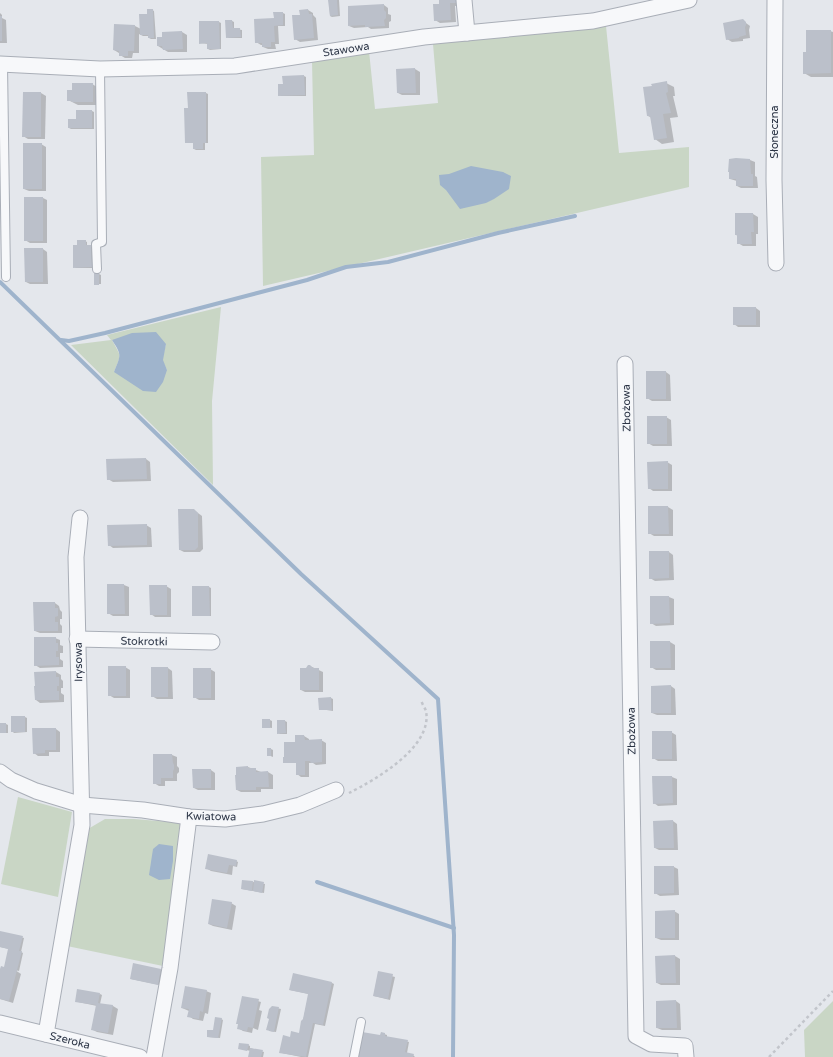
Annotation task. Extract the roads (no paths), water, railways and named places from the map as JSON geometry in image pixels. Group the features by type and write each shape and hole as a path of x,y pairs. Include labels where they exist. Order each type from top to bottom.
{"street":[{"path":"464,0 467,33"},
{"name":"Stawowa","path":"2,64 100,69 235,66 424,37 593,21 689,0"},
{"name":"Słoneczna","path":"775,0 774,180 776,263"},
{"name":"Zbożowa","path":"625,364 636,1036 651,1044 685,1046 686,1057"},
{"name":"Irysowa","path":"80,518 76,557 80,792 82,805"},
{"name":"Stokrotki","path":"77,639 212,642"},
{"name":"Kwiatowa","path":"0,772 11,780 36,791 82,805 143,810 189,817 225,819 263,814 300,805 336,790"},
{"path":"46,1034 82,825 82,805"},
{"path":"154,1057 170,968 189,817"},
{"name":"Szeroka","path":"0,1023 140,1057"}],"lane":[{"path":"2,64 6,277"},
{"path":"97,270 96,244 102,242 100,69"},
{"path":"354,1057 361,1022"}],"water":[{"path":"471,166 503,172 511,176 509,189 486,203 460,209 446,190 440,185 439,175 449,174"},
{"path":"156,332 166,344 163,360 167,370 163,382 156,392 143,391 114,372 119,358 119,352 112,340 132,333"},
{"path":"159,844 173,846 173,861 170,879 159,880 149,875 153,849"}],"waterway":[{"path":"61,340 69,341 105,333 307,280 346,267 388,262 498,233 575,216"},
{"path":"0,282 301,574 438,699 454,935 453,1057"},
{"path":"317,882 454,928"}]}
